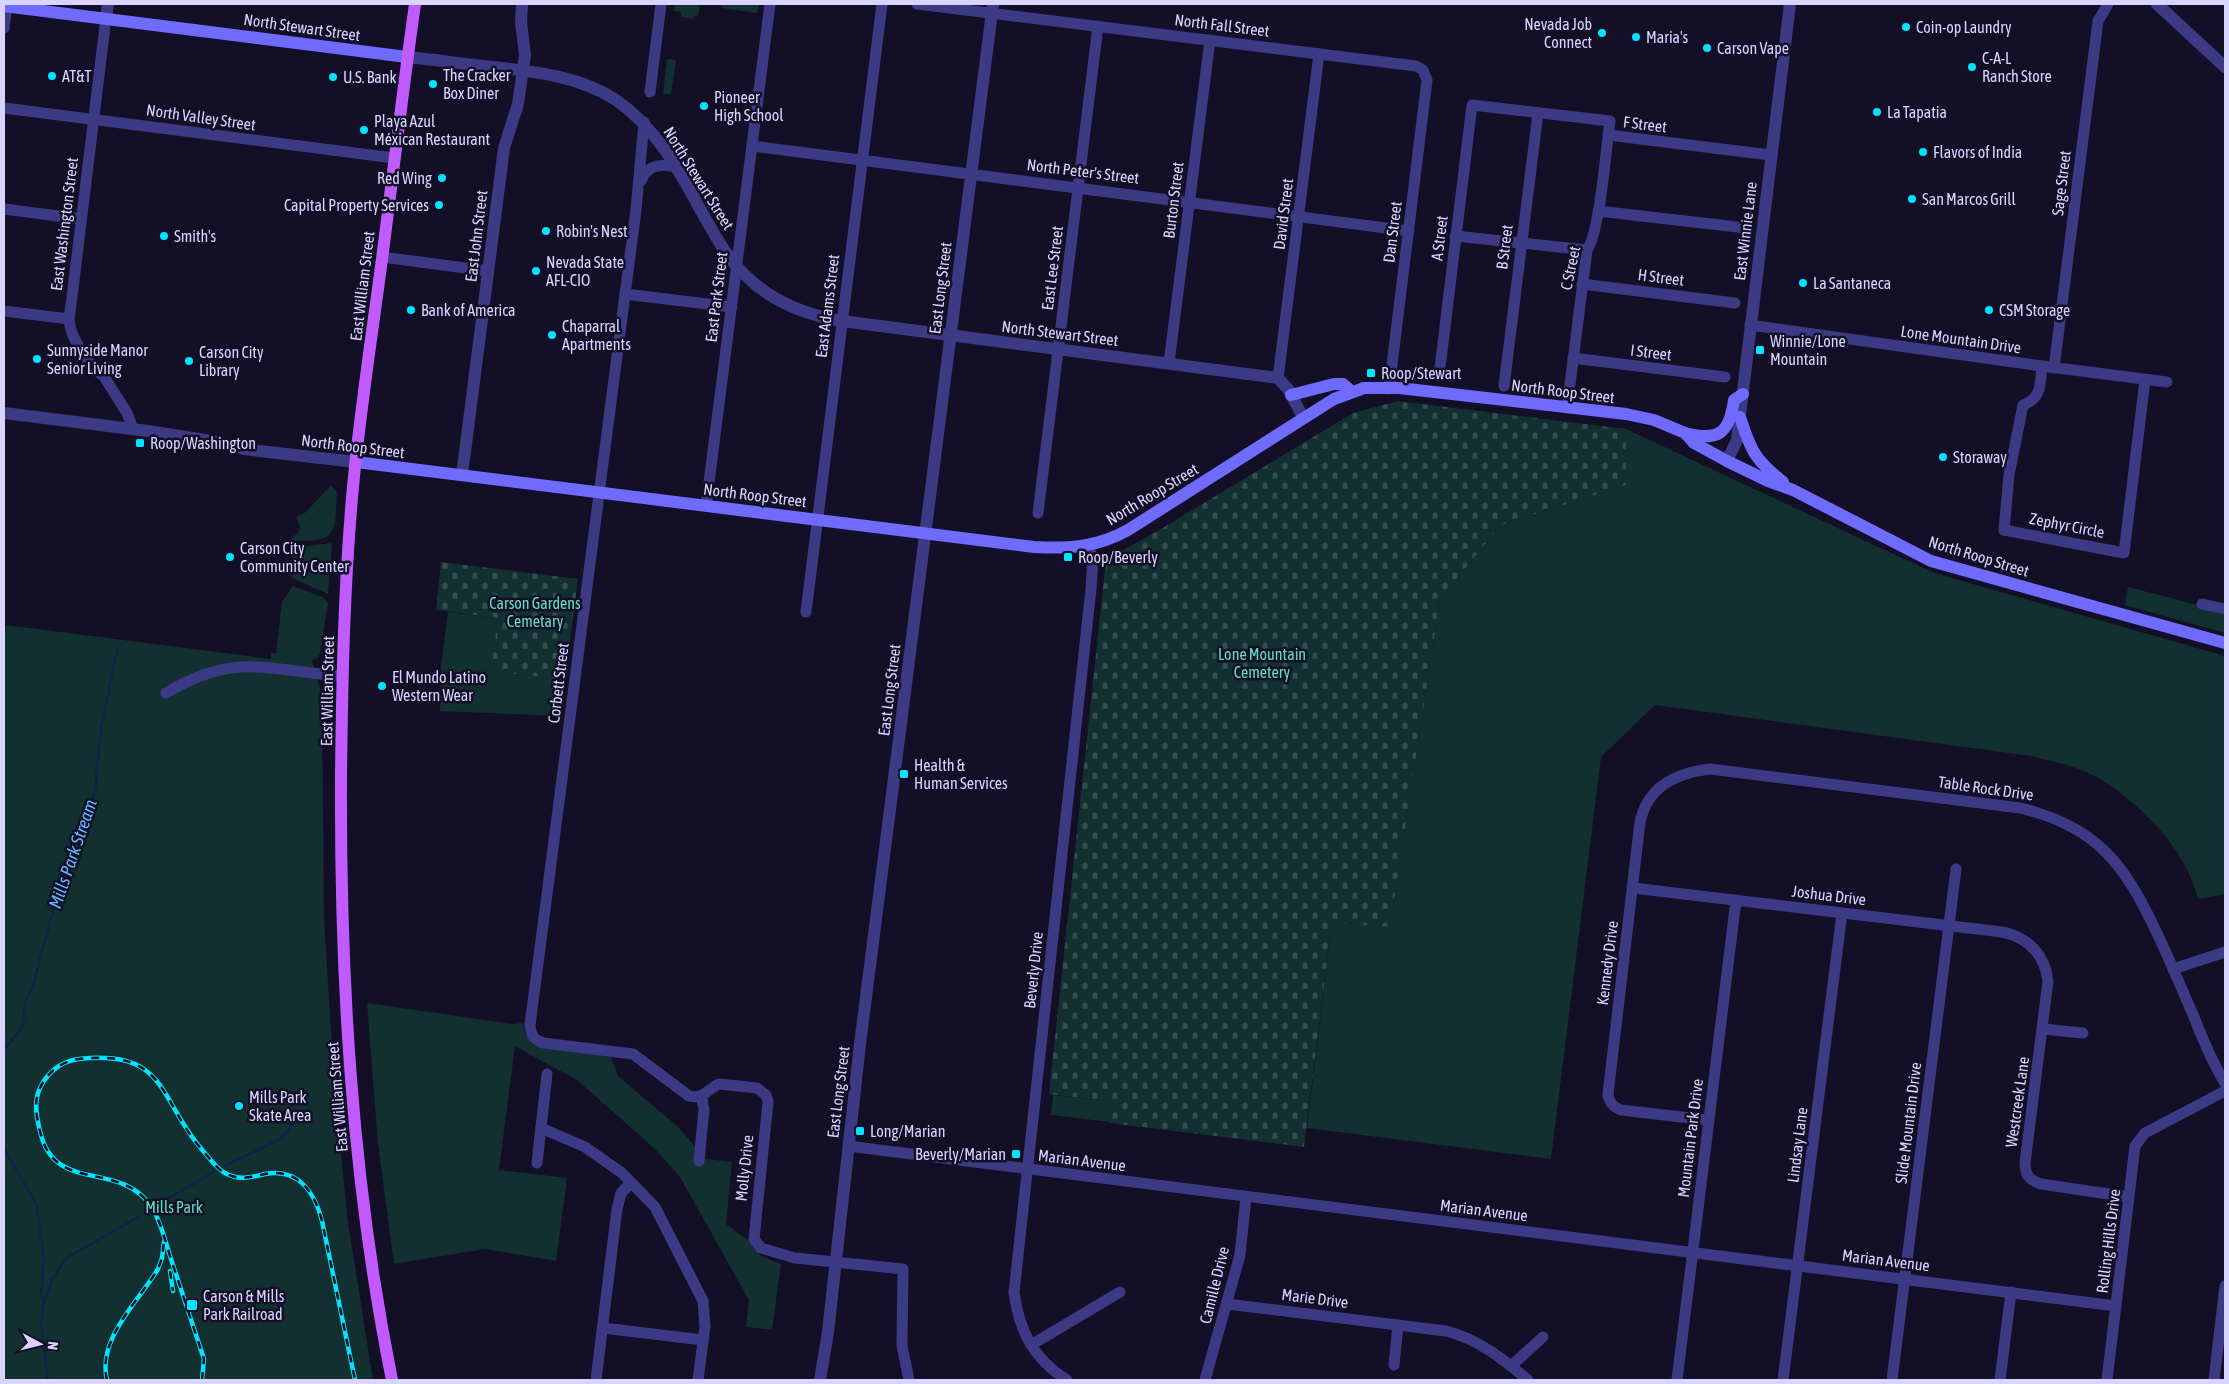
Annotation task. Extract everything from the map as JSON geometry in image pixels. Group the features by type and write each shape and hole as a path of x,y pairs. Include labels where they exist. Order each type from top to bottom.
{"main road":[{"name":"East William Street","path":"392,1380 371,1258 352,1088 345,992 341,862 342,676 346,585 356,462 415,4"},
{"name":"North Stewart Street","path":"5,6 407,57"},
{"path":"1291,395 1334,384 1343,384 1351,391"},
{"name":"North Roop Street","path":"356,462 1034,547 1070,548 1088,546 1118,536 1303,417 1351,391 1364,388 1436,392 1654,420 1685,433 1694,443 1727,461 1768,481 1793,490 1931,561 2225,642"},
{"path":"1685,433 1704,438 1715,435 1726,427 1730,420 1734,400 1743,394"},
{"path":"1740,417 1746,436 1762,465 1793,490"}],"street":[{"name":"East Washington Street","path":"108,4 69,319 70,328 96,373 103,375 127,413 133,429"},
{"name":"East John Street","path":"462,476 504,148 518,104 523,71 525,54 521,22 522,4"},
{"path":"650,92 661,4"},
{"name":"East Park Street","path":"706,506 770,4"},
{"name":"East Adams Street","path":"806,612 882,4"},
{"name":"North Fall Street","path":"917,4 992,8 1098,26 1416,66 1423,70 1427,80"},
{"name":"East Winnie Lane","path":"1727,461 1737,440 1770,155 1790,4"},
{"name":"Sage Street","path":"2048,367 2098,21 2108,4"},
{"path":"2157,4 2225,67"},
{"path":"4,28 5,6"},
{"name":"East Long Street","path":"820,1380 992,8"},
{"name":"East Lee Street","path":"1038,513 1098,26"},
{"name":"Burton Street","path":"1169,364 1210,40"},
{"name":"David Street","path":"1278,378 1319,54"},
{"name":"North Stewart Street","path":"407,57 561,77 598,90 616,100 644,122 662,144 725,251 737,266 752,281 784,303 811,314 842,321 951,336 1278,378"},
{"name":"Dan Street","path":"1389,389 1427,80"},
{"name":"F Street","path":"1472,105 1610,121 1608,135 1770,155"},
{"name":"A Street","path":"1439,376 1472,105"},
{"name":"North Valley Street","path":"4,108 394,158"},
{"name":"B Street","path":"1504,386 1538,113"},
{"name":"Corbett Street","path":"644,122 638,188 600,493 530,1024 531,1034 536,1041 633,1054 689,1096 701,1096"},
{"name":"C Street","path":"1567,408 1587,250 1592,243 1598,211 1608,135"},
{"name":"North Peter's Street","path":"752,146 1190,201 1409,231"},
{"name":"Corbett Street","path":"638,188 644,174 651,167 659,165 677,167"},
{"path":"4,209 81,218"},
{"path":"1598,211 1746,228"},
{"path":"1455,236 1587,250"},
{"path":"382,257 488,271"},
{"name":"H Street","path":"1582,284 1735,303"},
{"path":"625,294 732,307"},
{"path":"4,311 69,319"},
{"name":"Lone Mountain Drive","path":"1750,325 2167,382"},
{"name":"I Street","path":"1573,358 1725,377"},
{"name":"Zephyr Circle","path":"2048,367 2039,395 2032,402 2023,405 2009,475 2004,530 2124,553 2145,380"},
{"path":"1278,378 1291,395 1303,417"},
{"name":"North Roop Street","path":"4,413 133,429 218,442 244,449 356,462"},
{"name":"Beverly Drive","path":"1067,1380 1044,1363 1031,1345 1022,1327 1014,1292 1091,589 1093,558 1088,546"},
{"path":"2202,604 2225,609"},
{"path":"166,693 194,677 229,667 259,666 342,676"},
{"name":"Kennedy Drive","path":"1708,1120 1622,1110 1614,1107 1609,1100 1640,822 1648,800 1659,787 1674,777 1685,773 1710,769"},
{"name":"Table Rock Drive","path":"1710,769 2020,808 2059,820 2095,842 2113,858 2126,875 2144,907 2208,1052 2225,1083"},
{"name":"Slide Mountain Drive","path":"1892,1380 1956,869"},
{"name":"Joshua Drive","path":"1633,888 2002,932 2020,938"},
{"name":"Mountain Park Drive","path":"1677,1380 1691,1252 1736,900"},
{"name":"Lindsay Lane","path":"1783,1380 1842,913"},
{"name":"Westcreek Lane","path":"2020,938 2038,954 2047,974 2048,991 2025,1163 2027,1175 2031,1181 2041,1184 2130,1198"},
{"path":"2173,969 2225,952"},
{"path":"2043,1028 2084,1033"},
{"path":"537,1163 547,1074"},
{"name":"Molly Drive","path":"701,1096 719,1084 758,1088 762,1091 768,1102 754,1238 762,1248 788,1256 903,1269 902,1346 909,1380"},
{"name":"Rolling Hills Drive","path":"2107,1380 2135,1146 2145,1133 2225,1092"},
{"path":"699,1161 704,1109 701,1096"},
{"path":"541,1128 585,1147 631,1182 655,1207 703,1301 705,1314 698,1380"},
{"name":"Marian Avenue","path":"848,1146 1026,1170 1905,1278 2116,1306"},
{"path":"596,1380 617,1209 621,1192 631,1182"},
{"name":"Camille Drive","path":"1205,1380 1240,1255 1246,1196"},
{"path":"2214,1380 2221,1365 2225,1286"},
{"path":"1031,1345 1120,1292"},
{"path":"2000,1380 2011,1292"},
{"name":"Marie Drive","path":"1227,1304 1460,1334 1479,1343 1528,1380"},
{"path":"1394,1365 1398,1325"},
{"path":"603,1328 703,1340"},
{"path":"1511,1366 1544,1337"}],"green space":[{"path":"675,4 700,4 698,16 694,16 693,19 681,17 681,12 674,11"},
{"path":"722,4 759,4 757,13 722,8"},
{"path":"667,59 676,60 671,94 663,94"},
{"name":"Lone Mountain Cemetery","path":"1398,401 1626,429 1626,485 1501,525 1440,599 1390,927 1332,922 1304,1147 1110,1123 1112,1102 1049,1094 1106,560 1353,413"},
{"path":"1626,429 1934,573 2225,656 2225,894 2198,899 2192,880 2173,846 2146,815 2132,802 2100,779 2075,768 2031,756 1655,705 1601,757 1551,1159 1307,1128 1332,922 1390,926 1440,599 1501,525 1625,485"},
{"path":"331,485 337,492 335,524 332,531 328,536 321,539 295,541 291,538 298,533 300,526 296,517 306,512"},
{"path":"332,543 328,594 292,578 291,561 299,547"},
{"name":"Carson Gardens Cemetary","path":"441,562 578,579 565,680 491,671 498,618 436,610"},
{"name":"Mills Park","path":"293,586 323,597 328,603 320,653 318,658 312,660 320,688 322,707 324,919 335,1096 348,1222 373,1380 4,1380 4,644 6,625 271,659 271,653 276,653 282,602"},
{"path":"2128,587 2225,612 2225,633 2125,605"},
{"path":"448,612 498,618 492,671 565,680 560,716 440,711 441,666"},
{"path":"367,1003 512,1024 523,1023 525,1034 532,1042 611,1057 618,1076 677,1126 706,1159 732,1162 726,1224 748,1240 761,1256 781,1264 772,1330 746,1327 749,1300 680,1177 655,1149 577,1080 515,1046 499,1170 567,1178 556,1261 485,1249 394,1264 378,1144"},
{"path":"1053,1095 1113,1102 1110,1122 1051,1115"}],"waterway":[{"name":"Mills Park Stream","path":"4,1050 22,1027 26,1001 33,985 65,866 95,791 101,730 117,650"},
{"path":"225,1166 282,1138 302,1111"},
{"name":"Mills Park Stream","path":"4,1148 36,1204 44,1259 41,1296 44,1303 41,1324 48,1380"},
{"path":"157,1205 214,1172"},
{"path":"44,1303 51,1282 65,1259 140,1216"}],"railway":[{"path":"202,1380 204,1359 158,1218 151,1206 137,1192 122,1183 73,1170 59,1163 47,1151 38,1122 36,1107 38,1093 44,1080 54,1070 72,1060 108,1058 130,1062 146,1071 158,1083 189,1133 211,1161 222,1171 240,1178 277,1173 287,1175 304,1185 315,1201 322,1221 355,1380"},
{"path":"107,1380 108,1350 113,1336 158,1269 162,1258 164,1242"},
{"path":"170,1271 173,1291"}],"place":[{"name":"Coin-op Laundry","path":"1906,27"},
{"name":"Nevada Job Connect","path":"1602,33"},
{"name":"Maria's","path":"1636,37"},
{"name":"Carson Vape","path":"1707,48"},
{"name":"C-A-L Ranch Store","path":"1972,67"},
{"name":"AT&T","path":"52,76"},
{"name":"U.S. Bank","path":"333,77"},
{"name":"The Cracker Box Diner","path":"433,84"},
{"name":"Pioneer High School","path":"704,106"},
{"name":"La Tapatia","path":"1877,112"},
{"name":"Playa Azul Méxican Restaurant","path":"364,130"},
{"name":"Flavors of India","path":"1923,152"},
{"name":"Red Wing","path":"442,178"},
{"name":"San Marcos Grill","path":"1912,199"},
{"name":"Capital Property Services","path":"439,205"},
{"name":"Robin's Nest","path":"546,231"},
{"name":"Smith's","path":"164,236"},
{"name":"Nevada State AFL-CIO","path":"536,271"},
{"name":"La Santaneca","path":"1803,283"},
{"name":"Bank of America","path":"411,310"},
{"name":"CSM Storage","path":"1989,310"},
{"name":"Chaparral Apartments","path":"552,335"},
{"name":"Winnie/Lone Mountain","path":"1760,350"},
{"name":"Sunnyside Manor Senior Living","path":"37,359"},
{"name":"Carson City Library","path":"189,361"},
{"name":"Roop/Stewart","path":"1371,373"},
{"name":"Roop/Washington","path":"140,443"},
{"name":"Storaway","path":"1943,457"},
{"name":"Carson City Community Center","path":"230,557"},
{"name":"Roop/Beverly","path":"1068,557"},
{"name":"El Mundo Latino Western Wear","path":"382,686"},
{"name":"Health & Human Services","path":"904,774"},
{"name":"Mills Park Skate Area","path":"239,1106"},
{"name":"Long/Marian","path":"860,1131"},
{"name":"Beverly/Marian","path":"1016,1154"},
{"name":"Carson & Mills Park Railroad","path":"192,1305"}]}
